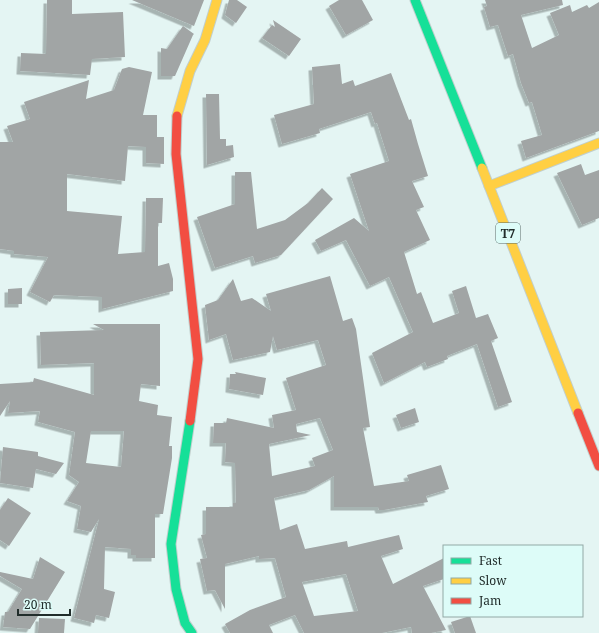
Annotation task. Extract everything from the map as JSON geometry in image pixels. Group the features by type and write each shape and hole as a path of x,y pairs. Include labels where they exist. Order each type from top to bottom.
{"main road":[{"path":"192,633 185,623 176,589 171,544 189,430 198,359 176,154 177,116 190,71 205,40 217,0"},
{"name":"T7","path":"415,0 599,466"},
{"path":"489,186 599,143"}],"building":[{"path":"47,0 72,0 72,14 123,12 125,57 92,59 90,75 20,71 21,53 46,54"},
{"path":"132,0 204,0 194,26"},
{"path":"229,0 237,0 247,7 236,23 225,15"},
{"path":"339,0 362,0 373,20 346,35 329,6"},
{"path":"485,0 562,0 563,5 521,15 532,48 559,35 550,13 570,5 572,12 587,5 589,8 599,2 599,131 526,158 521,141 542,135 532,102 529,103 521,83 513,54 508,56 498,25 490,27 484,7 487,6"},
{"path":"273,20 301,39 289,56 262,38 272,25 275,27"},
{"path":"183,26 194,34 175,76 161,76 161,48 167,49"},
{"path":"340,64 342,84 353,80 355,86 391,73 409,120 411,119 428,176 412,181 424,207 416,210 430,240 404,252 417,294 421,292 433,323 459,313 452,291 466,286 476,318 488,314 498,338 491,341 512,402 498,407 477,344 447,356 448,359 427,367 425,362 384,383 372,353 413,332 389,277 370,286 346,240 321,251 315,240 354,218 369,231 350,174 389,161 377,123 375,124 371,112 319,129 320,133 282,144 274,115 314,104 312,67"},
{"path":"129,67 152,72 143,115 157,115 157,137 164,137 164,164 146,163 146,147 128,146 125,181 67,174 67,211 122,216 118,254 145,252 146,198 163,198 162,223 158,223 158,266 169,263 173,279 173,291 102,309 102,297 54,295 50,302 30,292 48,257 14,254 14,251 0,249 0,142 13,142 7,126 30,119 24,102 89,80 86,99 114,90 122,69"},
{"path":"206,94 219,94 220,139 226,139 226,146 233,145 234,157 207,165"},
{"path":"581,164 585,175 599,170 599,218 582,225 557,173"},
{"path":"235,172 251,172 257,229 285,220 308,203 322,188 333,199 281,255 255,263 253,256 215,268 197,217 235,204"},
{"path":"330,276 343,321 352,318 356,329 370,427 363,428 374,486 409,481 407,475 441,465 449,489 426,496 428,502 384,510 379,510 378,507 334,507 334,476 309,490 274,498 280,530 297,524 305,549 347,541 348,547 399,535 403,549 381,556 393,584 443,559 443,579 423,586 446,630 431,633 412,633 411,627 382,633 304,633 295,615 269,625 273,633 230,633 225,624 250,610 286,597 275,558 259,559 259,556 225,564 225,609 215,590 207,591 200,559 207,558 201,535 206,534 206,507 233,507 233,503 236,503 235,463 225,462 226,443 213,443 214,423 226,423 227,418 274,428 272,415 296,410 286,378 326,365 318,340 277,350 273,336 270,352 233,360 226,334 209,340 205,305 218,300 233,279 241,301 252,298 271,311 266,294","holes":["320,418 333,450 312,458 315,466 272,476 269,444 311,435 297,432 296,424","346,574 358,611 314,616 302,582"]},
{"path":"22,288 22,304 8,304 8,289"},
{"path":"93,324 160,324 160,386 141,384 139,401 158,405 157,415 172,417 169,446 172,446 172,458 163,514 155,514 155,558 136,558 136,555 131,555 131,549 105,547 104,589 115,592 109,618 96,615 94,623 74,618 99,519 91,532 77,529 81,506 67,501 79,482 69,475 75,432 38,422 40,411 8,413 10,401 0,416 0,384 33,382 34,378 94,395 94,363 41,365 40,332 104,330","holes":["91,431 124,431 121,467 86,463"]},
{"path":"235,372 266,378 263,395 229,389 230,374 236,374"},
{"path":"415,408 419,422 401,428 396,415"},
{"path":"3,447 38,452 38,456 64,463 56,474 36,469 33,488 0,483"},
{"path":"8,498 31,513 9,546 0,540 0,510"},
{"path":"40,557 65,572 30,629 3,627 5,612 8,612 22,589 0,576 0,572 33,579"},
{"path":"470,617 476,633 455,633 451,622"},
{"path":"39,618 65,619 64,633 38,633"}],"traffic: fast":[{"path":"415,0 482,168"},
{"path":"190,421 171,544 176,589 185,623 192,633"}],"traffic: slow":[{"path":"177,116 190,71 205,40 217,0"},
{"path":"489,186 599,143"},
{"path":"482,168 578,413"}],"traffic: jam":[{"path":"177,116 176,154 198,359 190,421"},
{"path":"578,413 599,466"}]}
